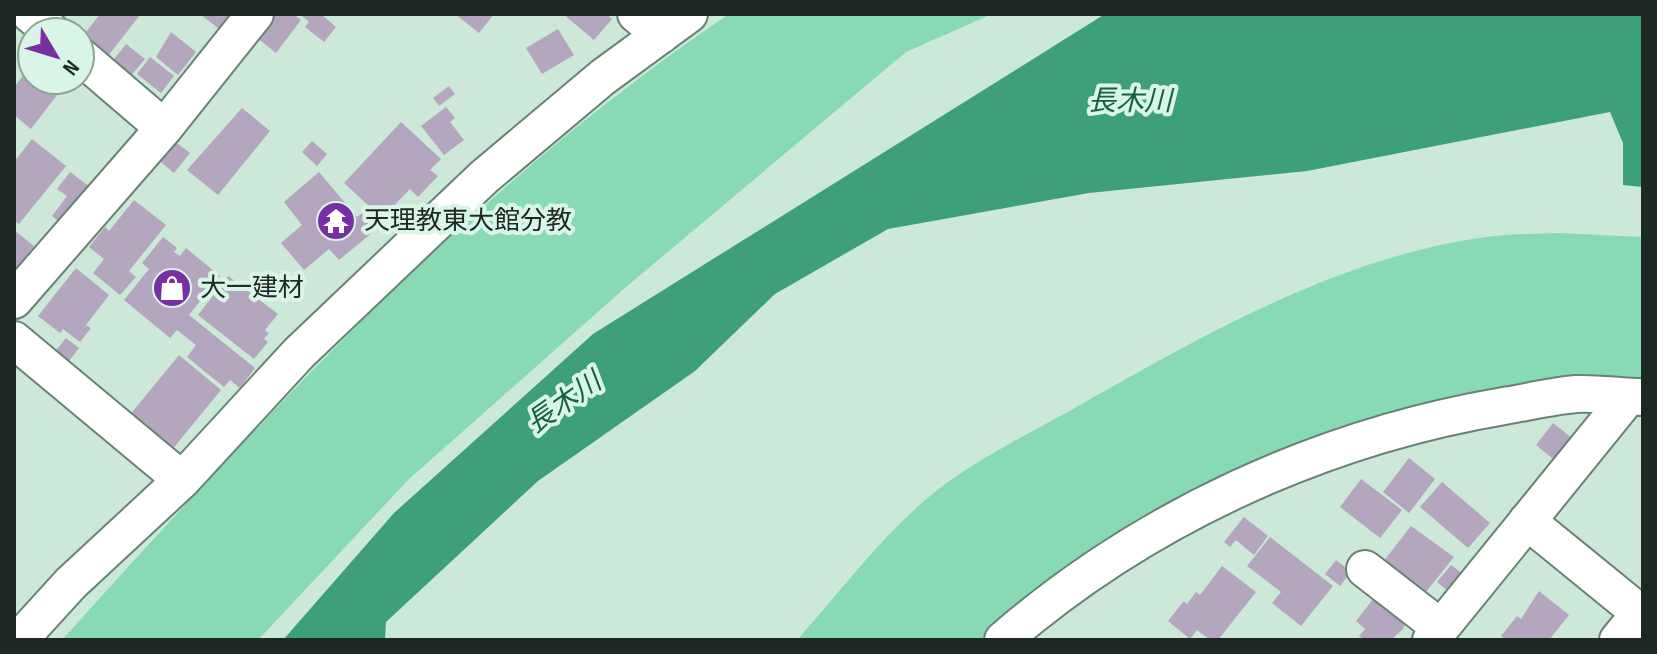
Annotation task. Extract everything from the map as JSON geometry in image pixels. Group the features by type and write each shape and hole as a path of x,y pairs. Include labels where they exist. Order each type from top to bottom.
{"street":[{"path":"14,300 164,128 255,14"},
{"path":"19,640 71,583 182,480 299,353 484,177 603,77 648,25 689,14"},
{"path":"96,70 164,128"},
{"path":"14,340 182,480"},
{"path":"1003,640 1049,600 1120,553 1197,509 1328,450 1414,423 1576,394 1635,397"},
{"path":"1365,569 1436,634 1527,521 1635,397"},
{"path":"1527,521 1640,613 1618,640"}],"shaded area":[{"path":"729,14 992,14 906,52 626,287 409,479 258,640 62,640 296,388 460,228 546,152 636,81"},
{"path":"1558,233 1643,237 1643,385 1339,437 987,640 797,640 890,534 941,487 996,451 1169,355 1269,305 1372,264 1425,248 1479,238"}],"water":[{"name":"長木川","path":"1105,14 1643,14 1643,187 1623,185 1623,143 1610,112 1307,171 1089,193 888,229 775,294 695,371 538,481 386,622 385,640 283,640 394,513 593,334"}],"building":[{"path":"100,14 140,15 108,56 96,46 96,19"},
{"path":"200,14 231,14 219,29"},
{"path":"266,14 293,14 301,20 276,53 251,33"},
{"path":"300,14 321,14 336,27 324,42 305,27 309,22"},
{"path":"455,14 494,14 479,33"},
{"path":"563,14 607,14 612,19 594,40"},
{"path":"558,29 574,55 542,74 526,48"},
{"path":"171,32 196,52 178,75 156,57"},
{"path":"126,44 145,59 129,78 111,63"},
{"path":"150,57 174,76 161,93 137,74"},
{"path":"16,84 16,96 56,96 31,129 14,115"},
{"path":"449,86 455,94 439,106 433,98"},
{"path":"446,107 455,118 450,122 464,140 444,155 421,126"},
{"path":"242,108 270,131 218,195 187,170"},
{"path":"401,122 441,159 430,170 438,176 418,197 410,189 382,218 344,183"},
{"path":"166,135 190,153 174,173 151,154"},
{"path":"32,139 66,166 19,224 14,220 14,162"},
{"path":"312,141 327,154 317,166 302,152"},
{"path":"70,172 90,187 62,224 52,216 67,196 57,189"},
{"name":"天理教東大館分教","path":"319,172 357,217 365,211 379,227 339,260 329,249 304,270 281,243 302,225 284,202"},
{"path":"134,200 166,225 129,271 136,277 120,295 93,273 104,259 89,247 105,227 109,231"},
{"path":"14,230 34,246 14,271"},
{"name":"大一建材","path":"163,237 177,248 174,252 180,256 186,248 220,276 189,315 255,368 240,388 230,380 224,387 187,357 196,345 177,330 170,338 124,300 149,269 142,263"},
{"path":"76,268 109,295 86,325 91,328 80,342 63,329 60,333 38,316"},
{"path":"228,276 278,314 265,330 269,333 264,339 268,342 254,359 198,315"},
{"path":"66,338 79,348 67,364 54,353"},
{"path":"179,355 221,390 171,451 129,416"},
{"path":"1553,423 1576,441 1558,463 1536,445"},
{"path":"1409,458 1435,479 1409,513 1383,492"},
{"path":"1361,479 1402,510 1380,538 1340,507"},
{"path":"1442,482 1490,523 1468,548 1420,507"},
{"path":"1244,517 1268,536 1254,555 1236,540 1230,547 1224,542"},
{"path":"1411,526 1454,557 1426,592 1383,562"},
{"path":"1270,537 1333,586 1301,626 1272,603 1281,592 1247,566"},
{"path":"1336,560 1351,572 1340,586 1325,574"},
{"path":"1451,565 1468,578 1454,596 1437,582"},
{"path":"1222,566 1256,592 1218,640 1210,640 1197,630 1190,639 1168,621 1184,601 1187,604 1196,592 1200,595"},
{"path":"1539,591 1569,615 1549,640 1507,640 1501,636 1517,616 1521,619"},
{"path":"1377,594 1408,618 1403,629 1391,640 1364,640 1359,636 1365,629 1356,621"}],"place":[{"name":"天理教東大館分教","path":"336,221"},
{"name":"大一建材","path":"172,288"}]}
